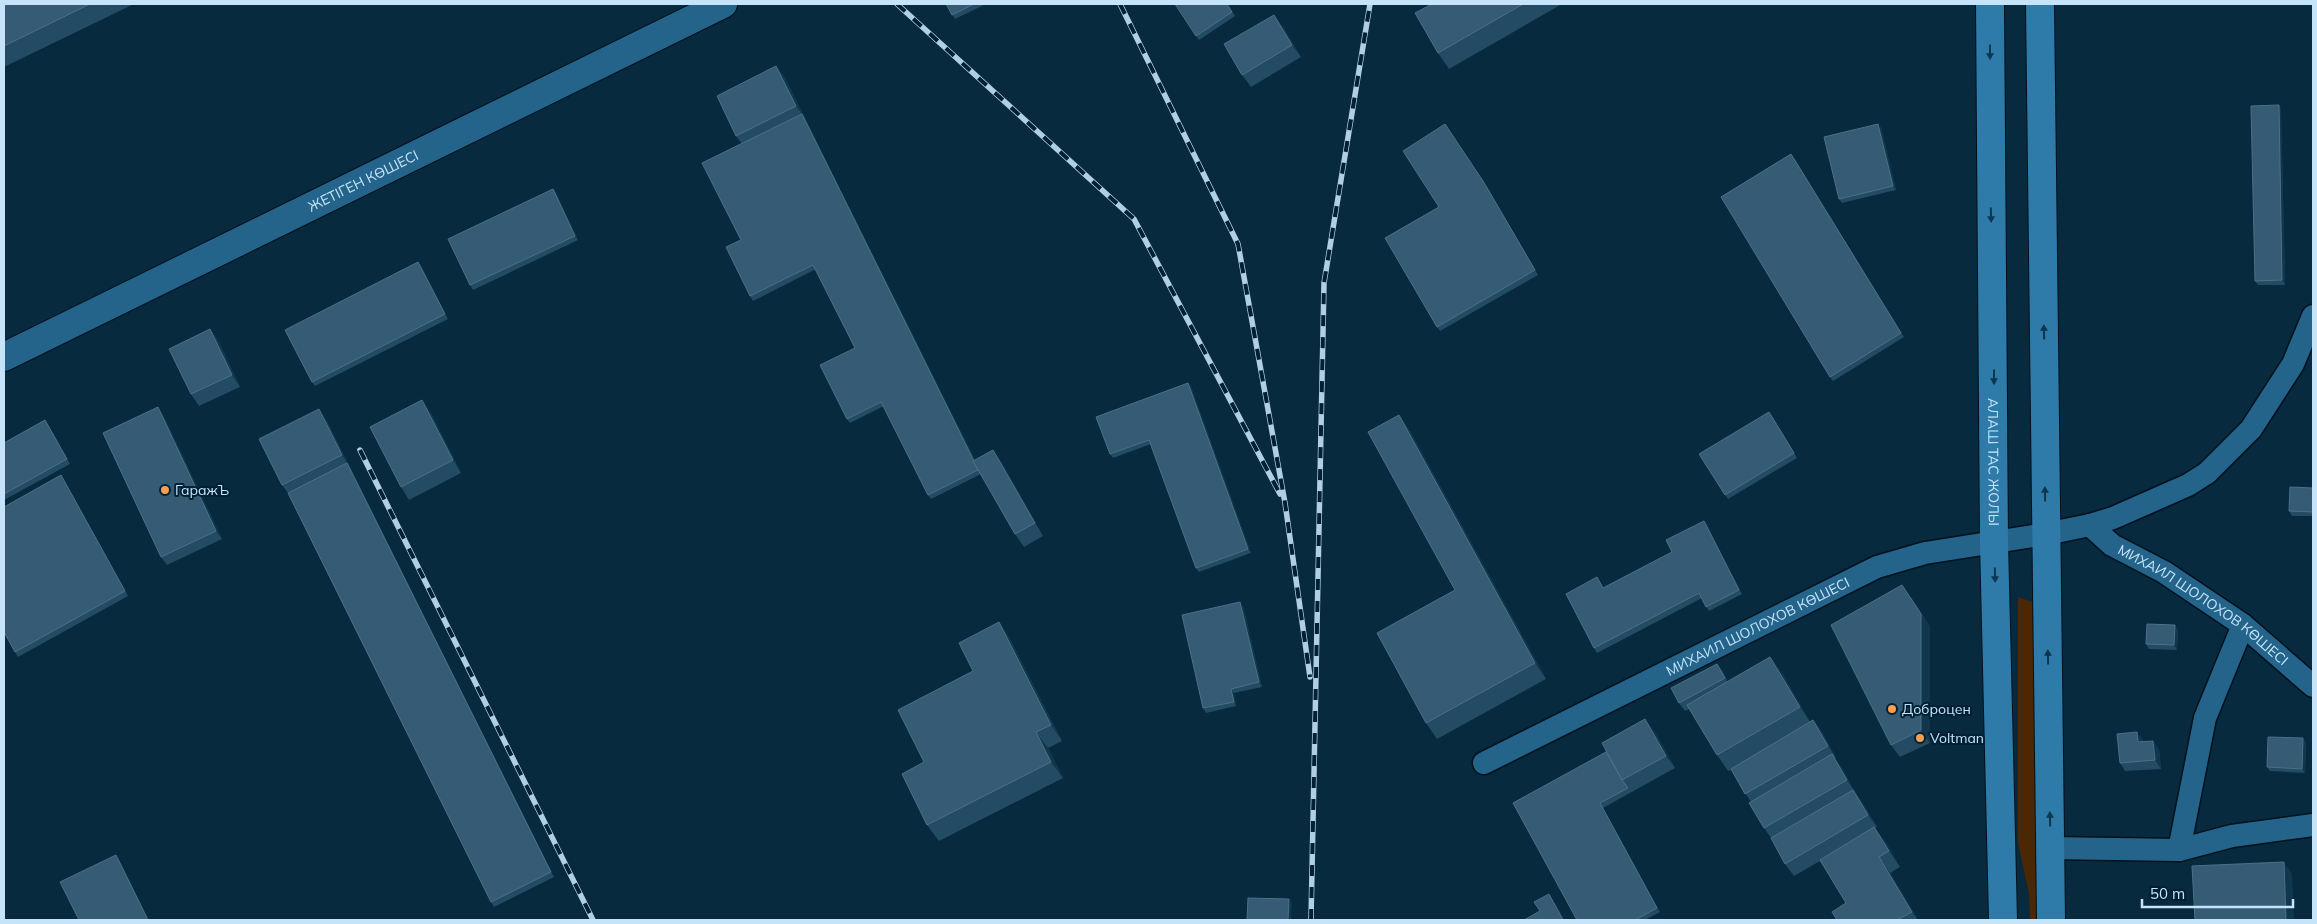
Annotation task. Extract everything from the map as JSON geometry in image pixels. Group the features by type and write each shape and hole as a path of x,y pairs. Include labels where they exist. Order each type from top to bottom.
{"main road":[{"name":"АЛАШ ТАС ЖОЛЫ","path":"1990,4 1994,542 2002,920"},
{"path":"2040,4 2051,920"}],"street":[{"name":"ЖЕТІГЕН КӨШЕСІ","path":"4,356 723,4"},
{"name":"МИХАИЛ ШОЛОХОВ КӨШЕСІ","path":"1484,763 1877,567 1925,553 2046,534 2090,525 2113,518 2188,485 2207,473 2251,429 2269,404 2293,364 2313,316"},
{"name":"МИХАИЛ ШОЛОХОВ КӨШЕСІ","path":"2090,525 2112,544 2164,572 2243,625 2313,686"},
{"path":"2179,850 2205,718 2243,625"},
{"path":"2050,848 2179,850 2232,836 2313,825"}],"shaded area":[{"path":"2018,597 2033,602 2039,920 2030,920 2029,894 2018,843"}],"building":[{"path":"4,4 90,4 4,46"},
{"path":"946,4 974,4 952,15"},
{"path":"1175,4 1227,4 1232,12 1196,36"},
{"path":"1432,4 1523,4 1438,53 1415,13"},
{"path":"1274,15 1292,45 1242,75 1224,44"},
{"path":"776,66 796,106 736,136 717,96"},
{"path":"2279,105 2282,280 2255,281 2251,106"},
{"path":"802,114 978,470 928,495 881,402 847,419 820,365 855,348 813,265 750,296 726,247 741,240 702,163"},
{"path":"1445,124 1483,181 1535,270 1437,327 1385,238 1439,207 1403,151"},
{"path":"1878,124 1893,186 1839,199 1824,137"},
{"path":"1791,154 1901,333 1830,377 1721,197"},
{"path":"553,189 575,236 470,285 448,239"},
{"path":"418,262 445,314 312,382 285,330"},
{"path":"210,329 232,375 191,394 169,349"},
{"path":"1188,383 1248,549 1196,568 1149,440 1110,454 1096,417"},
{"path":"422,400 453,460 401,487 370,427"},
{"name":"ГаражЪ","path":"158,407 216,531 161,557 103,433"},
{"path":"319,409 342,455 282,485 259,439"},
{"path":"1769,412 1794,453 1725,495 1699,454"},
{"path":"1399,415 1535,663 1426,723 1377,633 1455,590 1368,432"},
{"path":"45,420 67,459 4,494 4,443"},
{"path":"993,450 1035,523 1015,534 973,461"},
{"path":"347,463 551,872 491,902 288,493"},
{"path":"61,475 125,591 15,652 4,632 4,507"},
{"path":"2290,487 2313,488 2313,512 2289,511"},
{"path":"1704,521 1739,590 1706,607 1699,593 1594,648 1566,594 1597,577 1603,588 1672,552 1666,540"},
{"path":"1902,585 1921,614 1921,730 1891,745 1831,625"},
{"path":"1240,602 1259,682 1231,689 1234,702 1203,708 1182,615"},
{"path":"999,622 1051,725 1036,732 1051,762 927,825 902,774 924,762 898,710 973,671 959,643"},
{"path":"2147,624 2175,625 2174,645 2146,644"},
{"path":"1770,657 1800,707 1717,755 1687,705"},
{"path":"1717,664 1725,678 1679,703 1671,688"},
{"path":"1645,719 1666,756 1622,780 1602,743"},
{"path":"1813,720 1828,746 1745,794 1731,769"},
{"path":"2137,732 2138,742 2153,741 2155,760 2120,763 2117,734"},
{"path":"2268,737 2303,738 2302,769 2267,767"},
{"path":"1606,752 1628,788 1600,803 1657,908 1635,920 1577,920 1513,803"},
{"path":"1832,754 1847,780 1764,828 1749,803"},
{"path":"1853,790 1868,815 1785,864 1771,838"},
{"path":"1874,827 1889,851 1879,857 1912,912 1897,920 1837,920 1832,912 1846,903 1820,860"},
{"path":"116,855 148,920 79,920 60,882"},
{"path":"2284,862 2286,920 2195,920 2192,866"},
{"path":"1549,894 1563,920 1524,920 1540,911 1534,902"},
{"path":"1248,898 1289,899 1288,920 1247,920"}],"railway":[{"path":"897,4 1134,219 1280,494"},
{"path":"1120,4 1238,244 1285,503 1310,677"},
{"path":"1311,920 1324,283 1370,4"},
{"path":"360,450 593,920"}],"place":[{"name":"ГаражЪ","path":"165,490"},
{"name":"Доброцен","path":"1892,709"},
{"name":"Voltman","path":"1920,738"}]}
